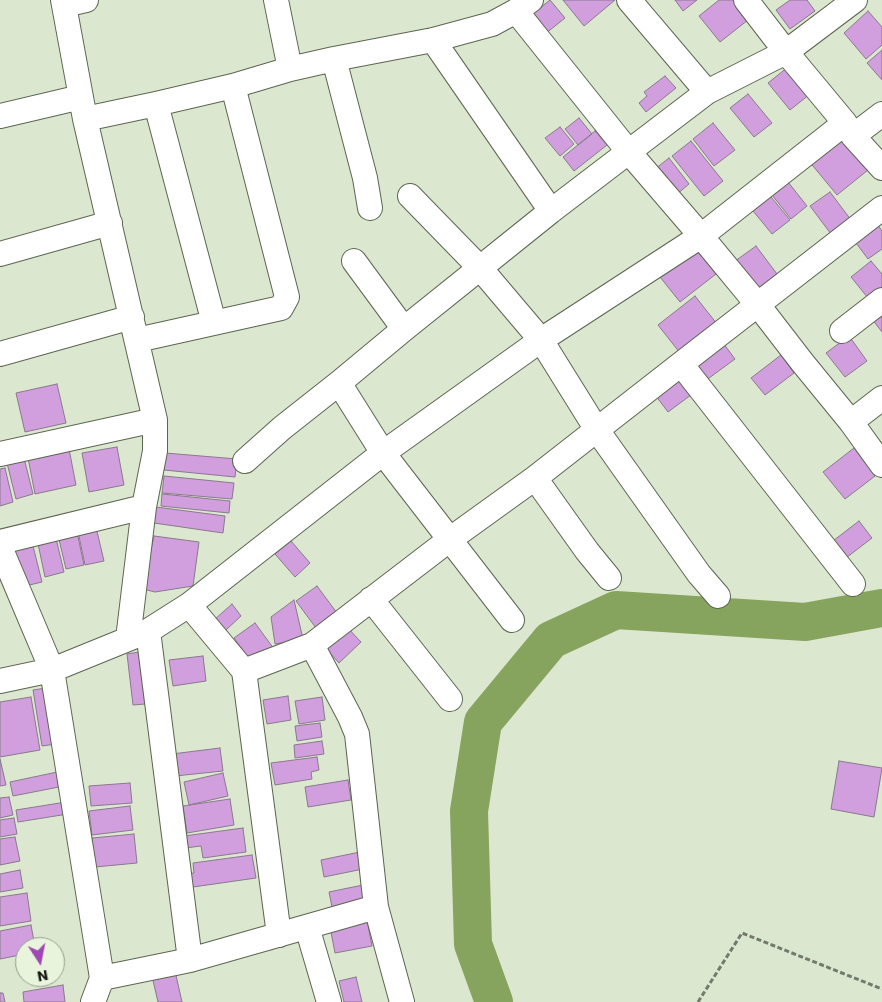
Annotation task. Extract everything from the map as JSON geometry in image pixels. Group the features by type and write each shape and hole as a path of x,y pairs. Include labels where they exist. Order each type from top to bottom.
{"street":[{"path":"276,0 290,69"},
{"path":"629,0 707,92"},
{"path":"746,0 849,130 882,168"},
{"path":"245,461 282,428 551,211 707,92 786,52 855,0"},
{"path":"71,2 83,108 156,420 155,451 144,507 138,635 190,960"},
{"path":"0,116 83,108 156,104 232,86 290,69 434,40 492,24 524,6 628,152 758,305 851,422 882,465"},
{"path":"434,40 551,211"},
{"path":"334,59 370,208"},
{"path":"137,340 281,308 287,297 232,86"},
{"path":"156,104 214,323"},
{"path":"0,681 52,670 138,635 189,605 384,453 541,340 701,236 849,130 882,114"},
{"path":"410,196 480,268 541,340 597,430 699,574 718,596"},
{"path":"244,671 312,645 449,540 536,478 882,208"},
{"path":"0,254 110,223"},
{"path":"354,262 404,329"},
{"path":"842,331 882,300"},
{"path":"0,354 132,317"},
{"path":"681,364 853,584"},
{"path":"339,383 384,453 512,620"},
{"path":"851,422 882,398"},
{"path":"0,454 156,420"},
{"path":"536,478 587,551 609,578"},
{"path":"0,542 144,507"},
{"path":"0,547 52,670 102,978 93,1002"},
{"path":"371,599 450,699"},
{"path":"189,605 244,671 278,935"},
{"path":"312,645 357,734 376,907 402,1002"},
{"path":"102,978 190,960 376,907"},
{"path":"307,927 329,1002"}],"path":[{"path":"698,1002 742,933 882,989"}],"building":[{"path":"550,0 565,18 540,38 525,20"},
{"path":"563,0 615,0 584,26"},
{"path":"675,0 697,0 683,11"},
{"path":"719,0 733,0 748,20 720,42 699,16"},
{"path":"790,0 807,0 815,11 790,29 776,10"},
{"path":"868,11 882,27 882,45 866,59 844,33"},
{"path":"882,50 882,80 867,63"},
{"path":"788,67 810,94 790,110 768,83"},
{"path":"665,76 676,88 646,112 639,103 647,96 644,92"},
{"path":"748,94 772,123 754,137 730,108"},
{"path":"579,118 592,134 578,145 565,129"},
{"path":"713,123 735,150 714,166 693,139"},
{"path":"560,127 574,144 560,156 545,138"},
{"path":"595,131 607,145 574,171 563,157"},
{"path":"839,135 868,170 837,195 808,160"},
{"path":"691,141 723,181 704,196 672,156"},
{"path":"669,158 689,184 670,200 650,173"},
{"path":"784,177 807,206 791,219 768,190"},
{"path":"767,192 790,220 772,234 749,206"},
{"path":"830,192 851,220 831,234 810,206"},
{"path":"873,218 882,231 882,249 868,259 850,235"},
{"path":"692,244 716,274 680,302 656,272"},
{"path":"756,246 777,274 753,292 731,264"},
{"path":"871,261 882,274 882,287 868,298 851,277"},
{"path":"695,296 717,324 680,353 658,325"},
{"path":"882,312 882,332 872,319"},
{"path":"849,336 867,361 845,377 826,353"},
{"path":"720,339 735,359 705,381 690,361"},
{"path":"781,355 794,373 765,395 751,378"},
{"path":"679,371 695,392 668,412 652,391"},
{"path":"57,384 66,423 25,432 16,393"},
{"path":"117,447 124,485 89,492 82,453"},
{"path":"854,448 875,476 845,499 823,472"},
{"path":"69,449 76,485 35,494 28,458"},
{"path":"165,453 237,459 235,477 164,470"},
{"path":"24,458 33,494 16,499 7,463"},
{"path":"5,468 13,502 0,506 0,469"},
{"path":"164,476 234,483 232,499 162,493"},
{"path":"162,494 230,501 229,513 161,506"},
{"path":"156,507 225,516 223,533 154,523"},
{"path":"859,521 872,538 842,561 829,544"},
{"path":"95,523 104,561 85,565 77,527"},
{"path":"76,527 84,565 66,569 57,531"},
{"path":"55,534 64,572 45,577 37,539"},
{"path":"154,536 199,542 193,586 155,592 147,590 143,586"},
{"path":"31,538 42,582 21,587 11,543"},
{"path":"291,541 310,563 295,577 275,554"},
{"path":"317,586 337,613 316,628 296,601"},
{"path":"294,600 303,639 275,644 271,617"},
{"path":"232,604 241,616 226,630 214,620"},
{"path":"255,623 274,649 253,664 234,638"},
{"path":"345,625 361,642 339,663 323,645"},
{"path":"139,652 145,704 133,705 127,654"},
{"path":"203,656 206,681 173,686 169,660"},
{"path":"46,688 56,744 42,746 33,690"},
{"path":"288,696 291,720 267,724 263,700"},
{"path":"31,697 40,750 0,757 0,702"},
{"path":"322,697 325,720 299,724 295,701"},
{"path":"320,723 322,737 297,741 295,726"},
{"path":"322,741 324,754 295,758 294,745"},
{"path":"220,748 223,771 175,776 172,754"},
{"path":"317,757 319,770 311,772 312,779 275,785 271,763"},
{"path":"0,759 6,785 0,786"},
{"path":"839,761 882,768 874,817 831,809"},
{"path":"62,771 64,786 13,796 10,782"},
{"path":"223,773 228,796 189,805 184,782"},
{"path":"348,780 351,800 308,807 305,787"},
{"path":"130,783 132,803 91,806 89,786"},
{"path":"9,797 13,815 0,818 0,798"},
{"path":"230,799 234,825 187,833 183,806"},
{"path":"66,802 68,814 18,822 16,810"},
{"path":"130,806 133,830 92,835 89,811"},
{"path":"14,818 17,834 0,837 0,820"},
{"path":"243,828 246,852 203,858 201,846 185,848 184,836"},
{"path":"134,834 137,863 95,867 92,838"},
{"path":"15,837 20,861 0,865 0,839"},
{"path":"360,852 363,869 324,877 321,860"},
{"path":"252,855 256,878 186,888 184,874 194,873 193,863"},
{"path":"20,870 23,888 0,892 0,874"},
{"path":"363,885 368,905 333,912 329,892"},
{"path":"27,893 31,921 0,926 0,897"},
{"path":"367,920 372,946 335,953 330,927"},
{"path":"31,925 33,937 15,937 15,956 0,959 0,931"},
{"path":"175,971 182,1002 158,1002 152,976"},
{"path":"356,977 362,1002 344,1002 339,981"},
{"path":"63,987 65,1002 24,1002 23,992"},
{"path":"0,993 3,993 5,1002 0,1002"}],"waterway":[{"path":"494,1002 473,944 469,811 483,722 551,640 616,610 805,622 882,608"}]}
